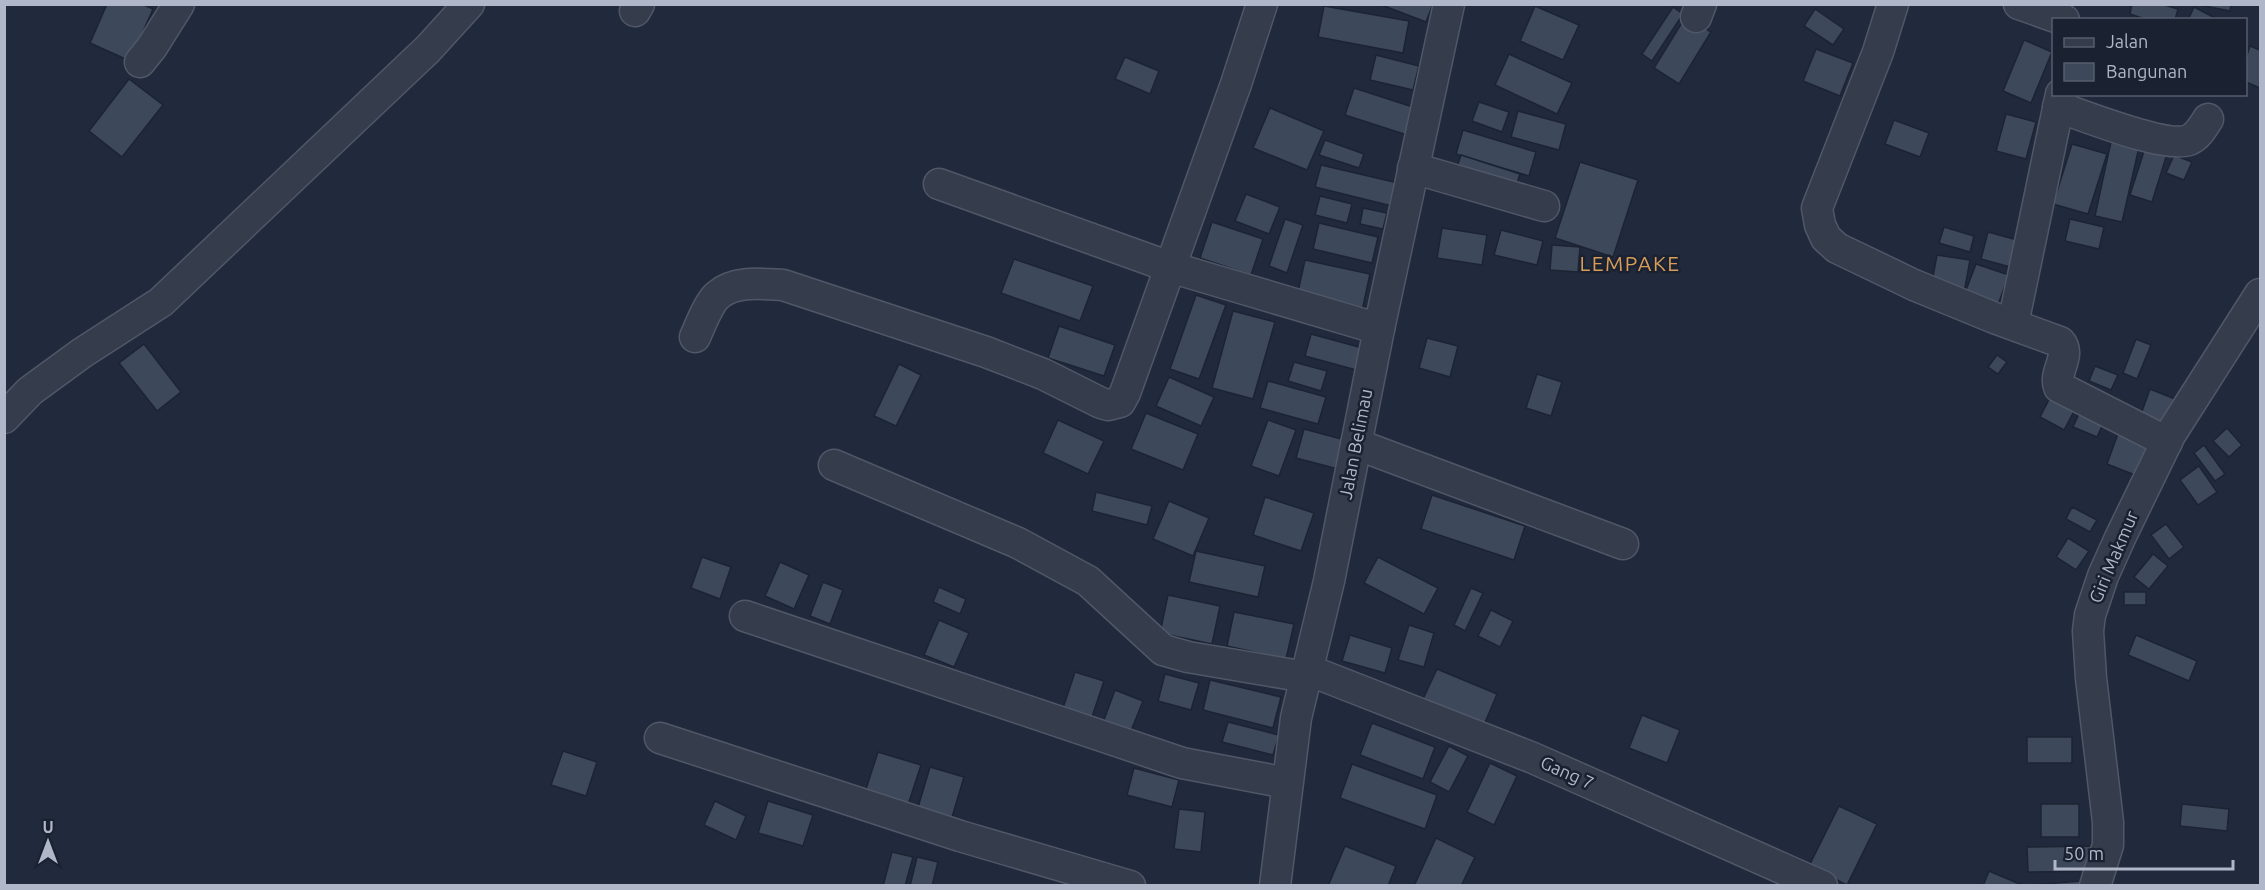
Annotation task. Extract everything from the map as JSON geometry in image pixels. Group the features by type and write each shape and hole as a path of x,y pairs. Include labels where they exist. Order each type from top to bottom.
{"street":[{"path":"140,62 179,4"},
{"path":"4,418 30,391 82,352 161,302 428,49 469,4"},
{"path":"695,337 716,296 727,289 759,283 783,285 986,352 1043,374 1101,403 1120,402 1236,84 1262,4"},
{"name":"Jalan Belimau","path":"1275,885 1296,718 1329,581 1379,329 1449,4"},
{"path":"1893,4 1878,52 1817,208 1820,225 1826,238 1837,248 1914,285 2051,338 2064,346 2063,360 2056,380 2059,387 2167,442"},
{"path":"2019,4 2058,18"},
{"path":"2013,324 2060,101 2160,140 2179,142 2189,140 2197,135 2208,119"},
{"path":"1413,168 1544,206"},
{"path":"939,184 1170,267 1379,329"},
{"name":"Giri Makmur","path":"2095,885 2108,845 2108,822 2091,678 2088,631 2090,615 2103,576 2167,442 2227,343 2260,294"},
{"path":"1356,444 1623,544"},
{"name":"Gang 7","path":"834,465 1018,543 1088,581 1163,650 1188,657 1307,674 1533,758 1822,885"},
{"path":"745,616 1182,763 1287,783"},
{"path":"660,738 960,836 1130,885"}],"building":[{"path":"107,4 142,4 153,9 130,61 90,43"},
{"path":"1379,4 1433,4 1426,22"},
{"path":"2132,4 2161,4 2178,9 2176,18 2142,18 2130,14"},
{"path":"2195,4 2231,4 2230,11"},
{"path":"1324,6 1409,21 1403,53 1318,37"},
{"path":"1535,6 1579,25 1563,60 1520,41"},
{"path":"1673,7 1683,14 1652,61 1642,54"},
{"path":"2194,7 2215,18 2189,18"},
{"path":"1815,9 1844,29 1833,45 1804,26"},
{"path":"1686,16 1711,32 1679,84 1654,68"},
{"path":"2024,40 2052,52 2031,103 2003,91"},
{"path":"2250,46 2260,50 2260,88 2247,82 2247,55"},
{"path":"1816,49 1853,63 1840,96 1803,81"},
{"path":"1509,54 1572,83 1557,114 1495,85"},
{"path":"1376,55 1419,66 1413,90 1370,80"},
{"path":"1125,57 1159,71 1150,94 1115,79"},
{"path":"129,79 163,105 122,157 89,131"},
{"path":"1354,88 1416,108 1407,135 1345,115"},
{"path":"1479,102 1509,112 1502,132 1472,121"},
{"path":"1270,108 1324,131 1307,170 1253,148"},
{"path":"1518,111 1566,124 1559,150 1511,137"},
{"path":"2006,114 2036,122 2026,159 1996,151"},
{"path":"1894,120 1929,133 1920,157 1885,144"},
{"path":"1463,130 1536,152 1529,176 1456,154"},
{"path":"2112,137 2140,143 2122,222 2095,216"},
{"path":"1325,140 1364,154 1359,168 1319,155"},
{"path":"2072,144 2107,154 2088,214 2053,204"},
{"path":"2145,148 2167,154 2152,202 2130,195"},
{"path":"1461,155 1520,174 1514,192 1455,173"},
{"path":"2174,155 2192,162 2184,180 2166,173"},
{"path":"1580,162 1638,180 1613,257 1555,238"},
{"path":"1321,165 1398,183 1392,206 1315,187"},
{"path":"1246,194 1280,207 1269,234 1235,221"},
{"path":"1320,196 1352,204 1347,223 1315,215"},
{"path":"1363,208 1387,213 1383,229 1360,224"},
{"path":"1285,219 1303,225 1287,273 1269,266"},
{"path":"2070,219 2104,227 2099,249 2065,241"},
{"path":"1212,222 1263,239 1251,275 1200,258"},
{"path":"1319,223 1378,237 1372,263 1313,249"},
{"path":"1944,227 1974,236 1970,252 1939,243"},
{"path":"1442,228 1487,235 1482,265 1437,258"},
{"path":"1501,230 1543,241 1537,265 1494,255"},
{"path":"1988,232 2021,241 2014,268 1981,259"},
{"path":"1552,245 1580,247 1578,272 1550,270"},
{"path":"1937,255 1970,260 1964,293 1931,287"},
{"path":"1014,259 1093,286 1080,321 1001,293"},
{"path":"1305,260 1370,274 1362,311 1297,296"},
{"path":"1976,264 2009,275 1996,310 1963,298"},
{"path":"1196,295 1226,305 1199,379 1170,369"},
{"path":"1233,311 1275,322 1253,399 1212,388"},
{"path":"1059,326 1115,345 1104,376 1048,358"},
{"path":"1311,334 1366,349 1360,371 1305,356"},
{"path":"1427,338 1458,346 1450,377 1419,368"},
{"path":"2136,339 2151,345 2137,379 2123,373"},
{"path":"144,344 181,392 157,411 119,363"},
{"path":"1997,355 2007,362 1998,374 1988,367"},
{"path":"1294,362 1327,371 1321,391 1288,381"},
{"path":"899,364 921,375 896,426 874,416"},
{"path":"2095,366 2118,375 2111,390 2089,381"},
{"path":"1537,374 1562,382 1551,416 1526,408"},
{"path":"1169,377 1214,397 1201,426 1156,406"},
{"path":"1268,381 1326,397 1318,424 1260,408"},
{"path":"2150,389 2175,399 2165,423 2141,414"},
{"path":"2054,390 2079,402 2064,430 2040,417"},
{"path":"2083,405 2107,415 2097,437 2073,427"},
{"path":"1146,413 1198,434 1183,470 1131,449"},
{"path":"1058,420 1104,441 1088,474 1043,453"},
{"path":"1268,420 1296,430 1279,476 1251,466"},
{"path":"2120,428 2154,441 2140,477 2107,464"},
{"path":"2227,428 2242,445 2229,457 2213,441"},
{"path":"1304,429 1345,440 1338,469 1296,458"},
{"path":"2204,445 2225,474 2215,481 2194,453"},
{"path":"2199,466 2217,492 2198,505 2180,480"},
{"path":"1096,492 1152,506 1147,525 1092,511"},
{"path":"1432,495 1525,526 1514,560 1421,529"},
{"path":"1265,497 1314,513 1301,551 1253,535"},
{"path":"1169,501 1209,518 1193,556 1153,539"},
{"path":"2072,507 2097,520 2090,532 2066,519"},
{"path":"2166,524 2184,547 2169,559 2151,535"},
{"path":"2068,538 2089,551 2076,570 2056,557"},
{"path":"1196,551 1265,566 1258,597 1189,582"},
{"path":"2153,554 2168,566 2149,589 2134,577"},
{"path":"702,557 731,567 720,599 691,588"},
{"path":"1378,557 1438,588 1424,614 1364,583"},
{"path":"780,562 809,575 794,609 765,596"},
{"path":"823,582 843,590 830,624 810,616"},
{"path":"939,587 966,599 960,614 933,602"},
{"path":"1471,588 1483,593 1465,631 1454,625"},
{"path":"2124,592 2146,592 2146,605 2124,605"},
{"path":"1168,595 1220,606 1212,644 1160,633"},
{"path":"1491,610 1513,621 1500,647 1478,636"},
{"path":"1234,612 1294,624 1286,659 1227,646"},
{"path":"939,620 969,633 954,667 924,655"},
{"path":"1409,625 1434,633 1424,667 1398,660"},
{"path":"1350,635 1392,648 1385,673 1342,661"},
{"path":"2136,635 2197,661 2189,681 2128,655"},
{"path":"1437,669 1497,694 1484,725 1423,699"},
{"path":"1075,672 1104,681 1092,717 1063,708"},
{"path":"1165,674 1199,683 1191,710 1158,701"},
{"path":"1210,680 1281,697 1273,728 1203,710"},
{"path":"1115,690 1143,701 1129,736 1102,725"},
{"path":"1642,715 1680,730 1667,763 1629,748"},
{"path":"1228,722 1279,735 1273,755 1222,742"},
{"path":"1372,723 1435,747 1423,779 1360,755"},
{"path":"2027,737 2072,737 2072,763 2027,763"},
{"path":"1449,746 1468,756 1449,792 1430,782"},
{"path":"563,751 597,762 586,796 551,785"},
{"path":"878,752 921,765 907,808 864,795"},
{"path":"1490,763 1517,776 1494,825 1467,812"},
{"path":"1352,764 1437,795 1425,829 1340,798"},
{"path":"930,767 964,777 950,824 916,814"},
{"path":"1134,768 1179,780 1172,807 1127,795"},
{"path":"715,801 746,816 736,840 704,825"},
{"path":"768,801 813,815 803,846 758,833"},
{"path":"2041,804 2079,804 2079,837 2041,837"},
{"path":"2182,804 2229,809 2227,831 2180,826"},
{"path":"1839,806 1877,824 1847,885 1809,866"},
{"path":"1179,809 1205,812 1201,852 1174,849"},
{"path":"1436,838 1475,857 1461,886 1414,886"},
{"path":"1345,846 1396,866 1388,886 1328,886"},
{"path":"2097,846 2097,871 2028,872 2027,847"},
{"path":"892,852 913,857 905,886 883,886"},
{"path":"917,857 938,862 932,886 910,886"},
{"path":"1989,871 2022,885 2022,886 1983,886"},
{"path":"2081,881 2082,886 2032,885"}],"district":[{"name":"LEMPAKE","path":"1630,264"}]}
